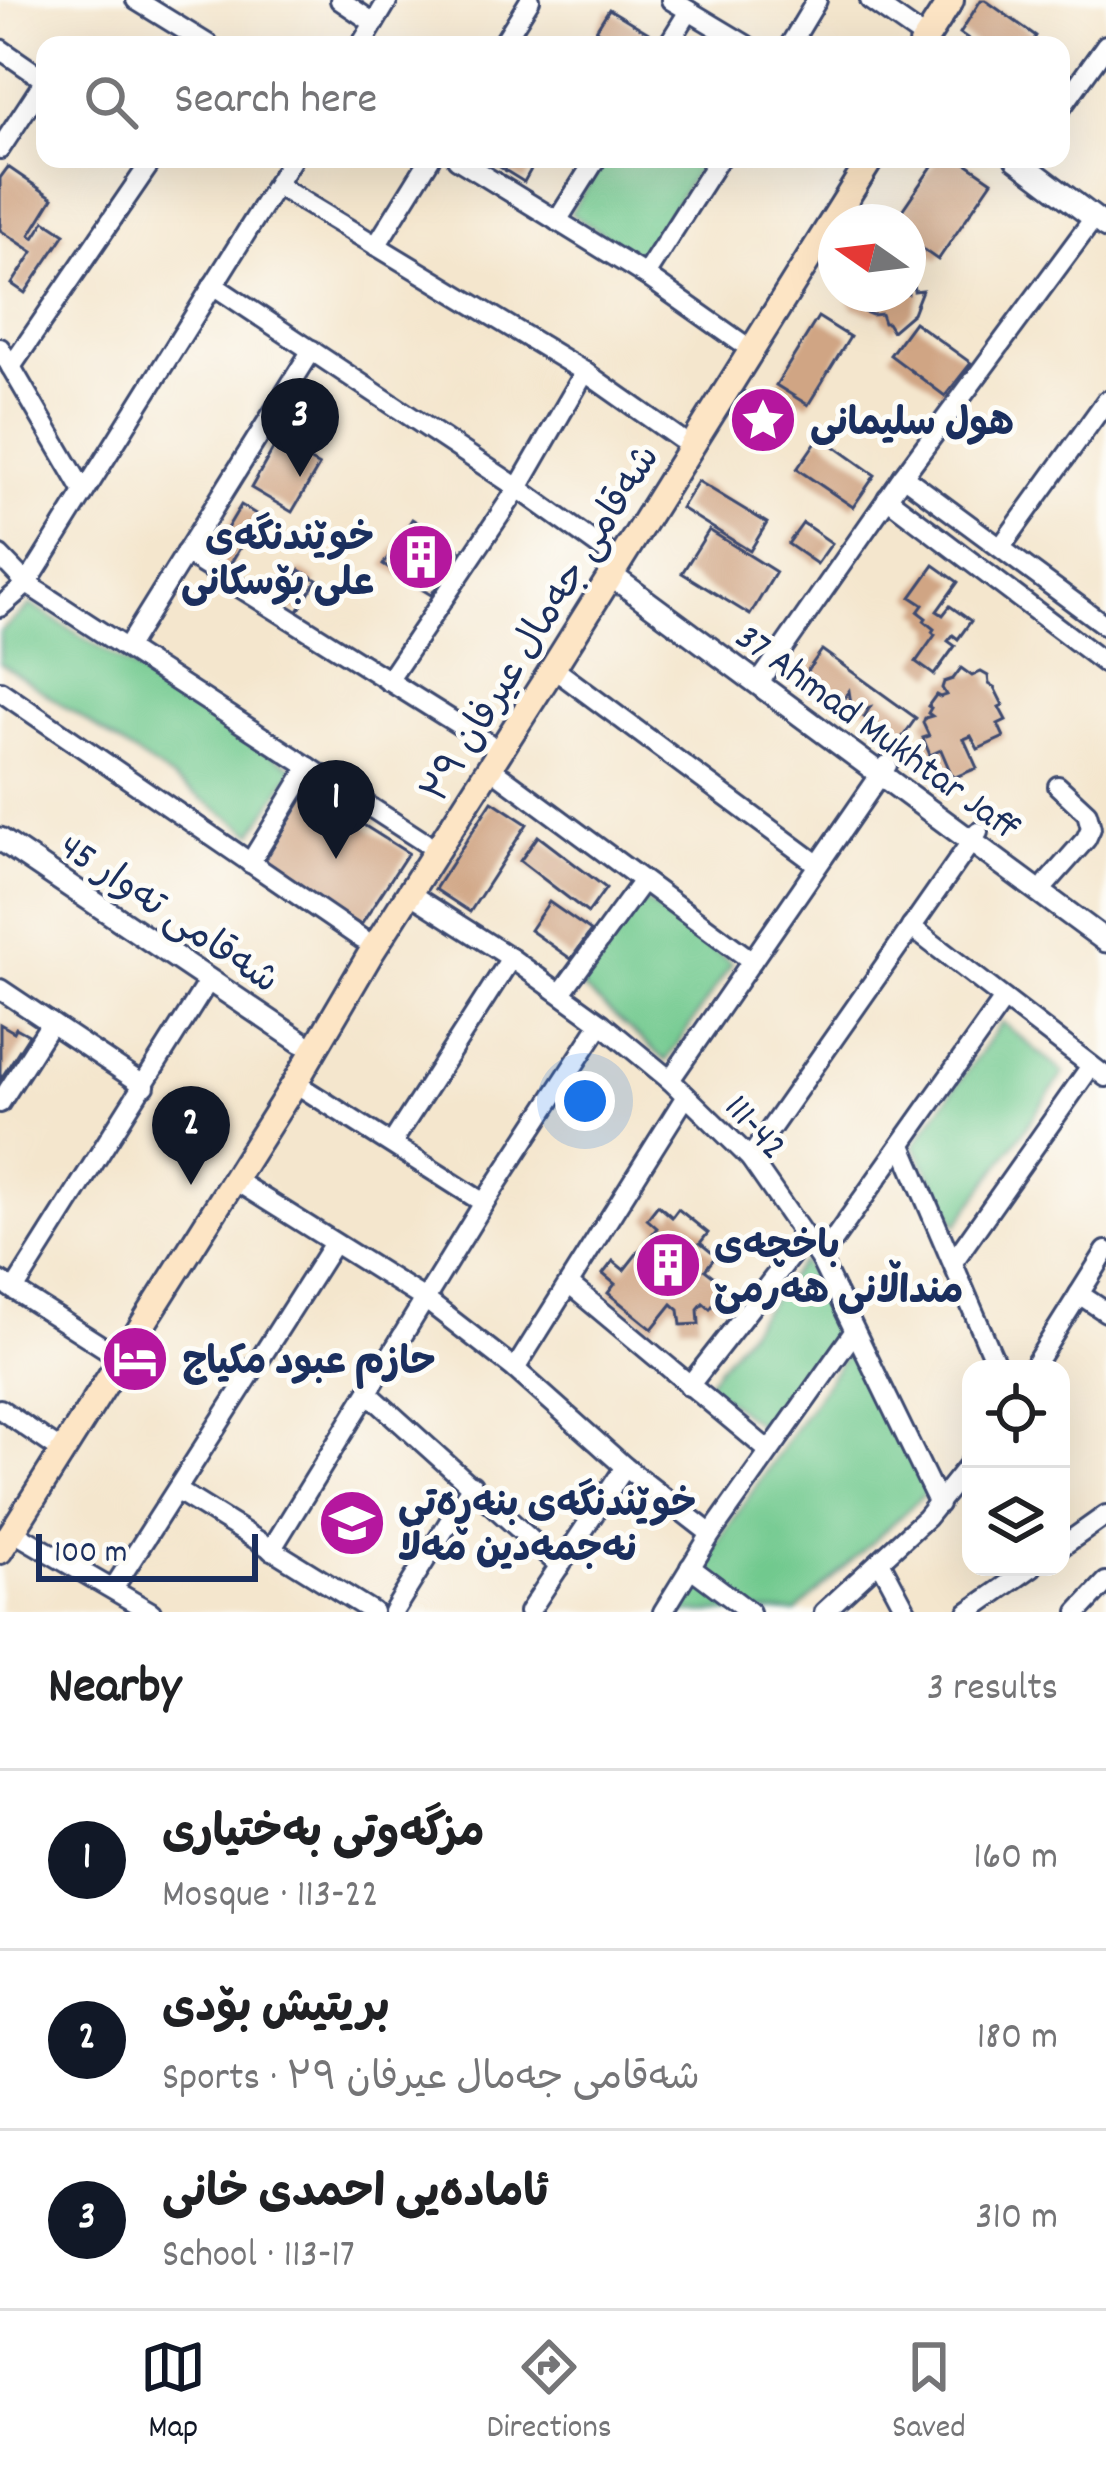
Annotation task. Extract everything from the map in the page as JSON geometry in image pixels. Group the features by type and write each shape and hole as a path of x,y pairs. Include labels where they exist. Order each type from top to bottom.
{"main road":[{"path":"933,36 950,0"},
{"path":"937,36 970,0"},
{"name":"شەقامی جەمال عیرفان ٣٩","path":"4,1538 53,1445 362,939 424,842 554,668 680,439 846,168"},
{"name":"شەقامی جەمال عیرفان ٣٩","path":"4,1538 295,1083 489,755 865,168"}],"street":[{"path":"136,0 194,36"},
{"path":"340,0 374,22"},
{"path":"366,36 388,0"},
{"path":"508,36 530,0"},
{"path":"671,0 731,36"},
{"path":"795,36 817,0"},
{"path":"870,0 920,36"},
{"path":"674,36 689,11"},
{"path":"0,49 36,74"},
{"path":"1070,96 1105,49"},
{"path":"0,148 36,94"},
{"path":"11,367 147,168"},
{"path":"0,607 27,584 286,168"},
{"path":"376,246 424,168"},
{"path":"472,168 645,275 740,342"},
{"path":"557,221 590,168"},
{"path":"645,275 712,168"},
{"path":"761,680 903,476 1100,222 1031,168"},
{"path":"276,185 585,372 680,439"},
{"path":"213,285 518,488 613,564"},
{"path":"0,348 84,492"},
{"path":"129,644 312,350"},
{"path":"388,681 518,488 585,372"},
{"path":"1001,548 1106,401"},
{"path":"903,476 1106,626"},
{"path":"887,498 1106,664"},
{"path":"185,553 388,681 489,755 643,882 752,961"},
{"path":"0,556 27,584 424,842"},
{"name":"37 Ahmad Mukhtar Jaff","path":"613,564 1106,941"},
{"path":"554,668 817,864"},
{"path":"0,691 362,939"},
{"path":"250,863 309,767"},
{"path":"670,1080 884,769"},
{"path":"1047,884 1091,828 1087,813 1058,786"},
{"path":"750,1158 975,837"},
{"name":"37 Ahmad Mukhtar Jaff","path":"975,837 1106,927"},
{"name":"شەقامی تەوار 45","path":"0,839 301,1042"},
{"path":"561,993 643,882"},
{"name":"111-42","path":"409,893 512,958 601,1023 670,1080 750,1158 820,1259 939,1504"},
{"path":"911,927 1098,1072 953,1262"},
{"path":"392,1143 512,958"},
{"path":"111,1352 7,1285 145,1086 209,980"},
{"path":"0,989 145,1086"},
{"path":"820,1259 1004,999"},
{"path":"0,1103 51,1023"},
{"path":"271,1550 484,1203 601,1023"},
{"path":"295,1083 484,1203"},
{"path":"515,1370 686,1096"},
{"path":"902,1145 994,1360"},
{"path":"233,1180 425,1300 711,1534"},
{"path":"689,1386 804,1239"},
{"path":"113,1589 334,1243"},
{"path":"1038,1360 1106,1251"},
{"path":"570,1285 769,1451"},
{"path":"1079,1294 1106,1312"},
{"path":"663,1612 711,1534 854,1332"},
{"path":"369,1394 560,1566"},
{"path":"0,1409 53,1445"},
{"path":"529,1612 625,1467"},
{"path":"824,1612 939,1504 966,1468"},
{"path":"393,1612 472,1485"},
{"path":"178,1491 373,1612"},
{"path":"1070,1541 1106,1515"},
{"path":"4,1538 151,1612"},
{"path":"880,1561 907,1612"},
{"path":"691,1567 750,1612"},
{"path":"968,1612 1019,1576"},
{"path":"1078,1612 1106,1582"}],"green space":[{"path":"599,168 698,168 641,258 570,213"},
{"path":"31,605 294,768 253,833 0,663 0,632"},
{"path":"642,899 732,963 666,1061 580,986"},
{"path":"1002,1022 1064,1073 957,1225 914,1145"},
{"path":"802,1261 842,1326 767,1432 706,1384"},
{"path":"850,1348 932,1487 796,1612 670,1612"}],"building":[{"path":"985,0 1036,36 964,36 960,33"},
{"path":"609,9 652,35 605,36 596,30"},
{"path":"8,167 53,198 30,235 34,238 45,221 65,234 25,293 12,284 33,252 0,230 0,178"},
{"path":"501,168 532,168 524,182"},
{"path":"931,168 973,168 992,181 938,260 926,252 926,204 906,204"},
{"path":"864,312 913,312 892,331 881,314"},
{"path":"818,317 850,337 808,405 776,385"},
{"path":"914,322 971,363 945,396 890,355"},
{"path":"743,391 775,411 764,430 754,424 749,432 740,426 748,411 736,403"},
{"path":"820,436 875,475 853,507 797,469"},
{"path":"277,442 319,466 292,512 251,488"},
{"path":"698,481 767,523 750,551 681,508"},
{"path":"241,505 259,516 228,568 210,557"},
{"name":"خوێندنگەی علی بۆسکانی","path":"412,519 460,550 431,595 383,565"},
{"path":"803,523 832,543 817,564 788,544"},
{"path":"709,530 776,572 750,615 682,573"},
{"path":"934,565 958,582 937,611 943,615 950,606 971,621 958,639 953,635 948,641 955,646 934,675 916,662 935,635 918,612 923,605 911,597"},
{"path":"300,570 317,580 297,613 275,599 282,587 288,590"},
{"path":"822,650 916,718 899,742 864,717 870,707 861,710 851,704 849,691 842,701 805,674"},
{"path":"961,668 972,676 981,672 988,676 1006,720 998,724 1004,737 978,749 971,736 964,739 977,768 953,778 941,750 930,755 923,723 932,716 928,706 936,695 946,695 944,682"},
{"path":"308,790 408,853 361,925 263,864"},
{"path":"492,801 527,824 470,912 435,889"},
{"path":"538,836 606,888 588,913 520,861"},
{"path":"549,902 591,931 571,959 530,930"},
{"path":"0,1024 29,1035 0,1080"},
{"name":"باخچەی منداڵانی هەرمێ","path":"658,1205 672,1217 678,1209 708,1233 700,1243 716,1256 705,1270 727,1287 710,1309 703,1303 698,1309 699,1324 681,1325 679,1310 672,1304 652,1329 608,1293 615,1284 603,1274 613,1261 624,1270 657,1228 647,1219"}],"place":[{"name":"هول سليمانى","path":"763,420"},
{"name":"ئامادەیی احمدی خانی","path":"300,477"},
{"name":"خوێندنگەی علی بۆسکانی","path":"421,557"},
{"name":"مزگەوتی بەختیاری","path":"336,859"},
{"name":"بریتیش بۆدی","path":"191,1185"},
{"name":"باخچەی منداڵانی هەرمێ","path":"668,1265"},
{"name":"حازم عبود مكياج","path":"135,1359"},
{"name":"خوێندنگەی بنەڕەتی نەجمەدین مەلا","path":"352,1523"}]}
